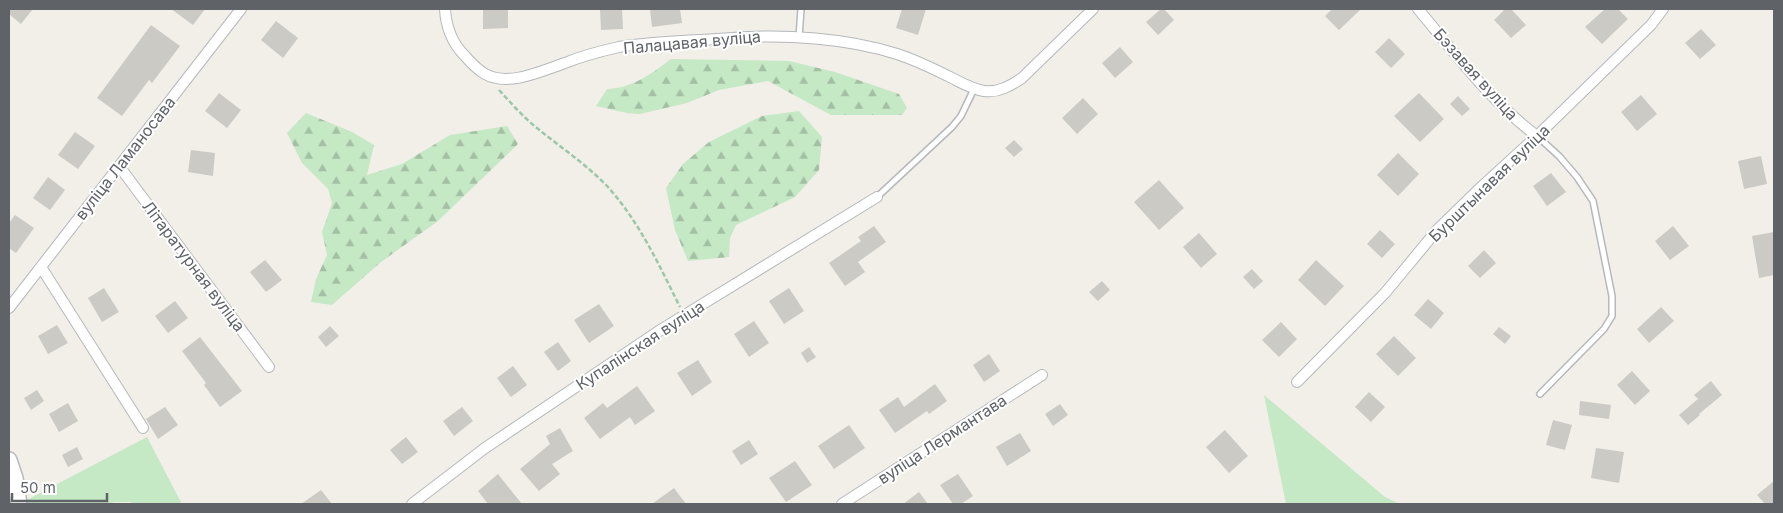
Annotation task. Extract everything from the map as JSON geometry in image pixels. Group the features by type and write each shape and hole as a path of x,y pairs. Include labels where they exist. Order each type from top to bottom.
{"main road":[{"path":"9,460 15,478 19,504"}],"street":[{"name":"вуліца Ламаносава","path":"9,308 241,9"},
{"path":"445,9 446,22 452,38 461,53 486,74"},
{"path":"974,89 997,91 1016,83 1094,9"},
{"name":"Бэзавая вуліца","path":"1418,9 1498,102 1524,127 1537,136"},
{"name":"Бурштынавая вуліца","path":"1297,382 1385,293 1438,229 1537,136 1664,9"},
{"name":"Палацавая вуліца","path":"486,74 502,78 522,77 596,53 637,45 754,36 845,43 896,54 925,65 974,89"},
{"name":"Літаратурная вуліца","path":"119,166 269,367"},
{"name":"Купалінская вуліца","path":"412,504 486,448 573,388 684,315 877,197"},
{"path":"41,267 143,428"},
{"name":"вуліца Лермантава","path":"842,504 1042,375"}],"lane":[{"path":"799,38 801,9"},
{"path":"877,197 961,116 974,89"},
{"path":"1537,136 1578,177 1593,201 1612,296 1612,316 1604,330 1540,394"}],"path":[{"path":"486,74 513,106 535,127 586,166 623,205 645,239 684,315"}],"green space":[{"path":"671,59 789,61 835,72 899,94 907,108 902,115 831,115 768,81 719,90 687,103 640,114 596,106 607,89 633,83 649,75"},
{"path":"799,111 822,137 819,170 795,197 736,225 730,238 729,257 688,261 675,230 666,188 683,164 709,142 762,116"},
{"path":"306,113 352,132 374,145 367,175 402,164 450,135 507,126 518,144 438,221 381,262 332,305 311,302 316,279 327,255 322,232 332,203 328,189 302,163 287,133"},
{"path":"1264,395 1385,497 1400,504 1286,504"},
{"path":"147,437 182,504 113,502 111,504 19,504"}],"building":[{"path":"9,9 33,9 21,24 9,14"},
{"path":"171,9 205,9 193,25"},
{"path":"483,9 508,9 508,28 483,29"},
{"path":"600,9 622,9 623,29 601,30"},
{"path":"650,9 680,9 682,23 652,27"},
{"path":"902,9 926,9 918,35 896,28"},
{"path":"1161,9 1164,9 1174,20 1158,35 1146,22"},
{"path":"1332,9 1361,9 1339,30 1325,16"},
{"path":"1505,9 1511,9 1526,25 1511,38 1494,20"},
{"path":"1605,9 1618,9 1628,19 1602,44 1585,27"},
{"path":"276,21 298,38 283,58 261,40"},
{"path":"151,25 180,46 152,83 149,80 122,116 97,98"},
{"path":"1701,29 1716,45 1700,59 1685,43"},
{"path":"1389,38 1405,54 1391,68 1375,52"},
{"path":"1120,47 1133,62 1115,78 1102,63"},
{"path":"219,93 241,110 227,128 205,111"},
{"path":"1419,93 1444,119 1420,142 1394,116"},
{"path":"1641,95 1657,114 1637,131 1621,112"},
{"path":"1458,96 1470,109 1462,116 1450,104"},
{"path":"1083,98 1098,114 1077,134 1062,118"},
{"path":"75,132 95,146 78,169 58,155"},
{"path":"1014,140 1023,149 1014,157 1005,148"},
{"path":"191,150 215,153 213,176 188,172"},
{"path":"1398,153 1419,174 1398,196 1377,175"},
{"path":"1761,156 1767,184 1744,189 1738,161"},
{"path":"1551,173 1566,192 1547,206 1533,186"},
{"path":"48,177 65,190 50,210 33,198"},
{"path":"1159,180 1184,208 1159,230 1134,202"},
{"path":"15,215 34,228 16,253 9,248 9,223"},
{"path":"874,226 886,242 858,262 865,272 845,286 829,263 861,241 858,237"},
{"path":"1673,226 1689,246 1670,260 1655,241"},
{"path":"1380,230 1395,244 1382,258 1367,244"},
{"path":"1774,232 1774,275 1759,278 1752,236"},
{"path":"1199,233 1217,254 1201,268 1183,247"},
{"path":"1484,250 1496,263 1480,278 1468,266"},
{"path":"265,260 282,280 266,292 250,272"},
{"path":"1316,260 1344,286 1325,306 1298,280"},
{"path":"1252,269 1263,281 1254,289 1243,277"},
{"path":"1102,281 1110,290 1098,301 1089,292"},
{"path":"104,288 119,312 102,322 88,298"},
{"path":"789,288 804,311 784,324 769,301"},
{"path":"1428,299 1444,313 1431,329 1414,315"},
{"path":"175,301 188,318 168,333 155,316"},
{"path":"599,304 614,326 589,343 574,320"},
{"path":"1661,307 1674,321 1649,343 1637,329"},
{"path":"754,321 769,343 749,357 734,334"},
{"path":"1281,322 1297,339 1279,357 1262,340"},
{"path":"57,325 68,343 48,354 38,336"},
{"path":"330,326 339,336 326,347 318,337"},
{"path":"1499,327 1511,336 1505,344 1493,334"},
{"path":"1394,336 1416,358 1398,376 1376,354"},
{"path":"200,337 242,391 220,407 204,385 206,383 182,351"},
{"path":"558,342 571,361 558,371 544,352"},
{"path":"809,347 816,357 807,363 801,353"},
{"path":"989,354 1000,371 984,382 973,365"},
{"path":"698,360 712,382 692,396 677,373"},
{"path":"513,366 527,385 511,397 497,378"},
{"path":"1632,371 1650,391 1635,405 1617,385"},
{"path":"1711,381 1722,395 1688,425 1679,415 1698,399 1694,395"},
{"path":"935,384 947,401 929,414 927,411 895,433 879,410 898,397 904,407"},
{"path":"637,386 655,411 635,425 630,417 600,439 584,418 603,403 607,408"},
{"path":"37,390 44,401 31,410 24,398"},
{"path":"1369,392 1385,407 1371,422 1355,407"},
{"path":"1580,401 1611,405 1609,419 1579,415"},
{"path":"68,403 78,421 59,432 49,414"},
{"path":"1060,404 1068,415 1053,426 1045,414"},
{"path":"165,407 178,425 158,439 146,419"},
{"path":"462,407 473,421 454,436 443,421"},
{"path":"1553,420 1572,425 1565,450 1546,445"},
{"path":"849,425 865,448 834,469 818,446"},
{"path":"560,428 573,451 552,464 560,474 539,491 520,469 550,444 546,436"},
{"path":"1225,430 1248,456 1229,473 1206,447"},
{"path":"1020,433 1031,451 1007,466 996,447"},
{"path":"406,437 418,452 402,464 390,450"},
{"path":"749,440 758,454 741,465 732,451"},
{"path":"77,447 83,459 68,467 62,455"},
{"path":"1596,448 1624,452 1619,483 1591,478"},
{"path":"795,461 812,485 786,502 769,478"},
{"path":"498,474 522,504 488,504 478,491"},
{"path":"958,474 973,496 961,504 953,504 940,485"},
{"path":"1774,481 1774,504 1765,504 1757,495"},
{"path":"674,488 686,504 652,504"},
{"path":"321,490 332,504 301,504"},
{"path":"919,492 928,504 903,504"}]}
